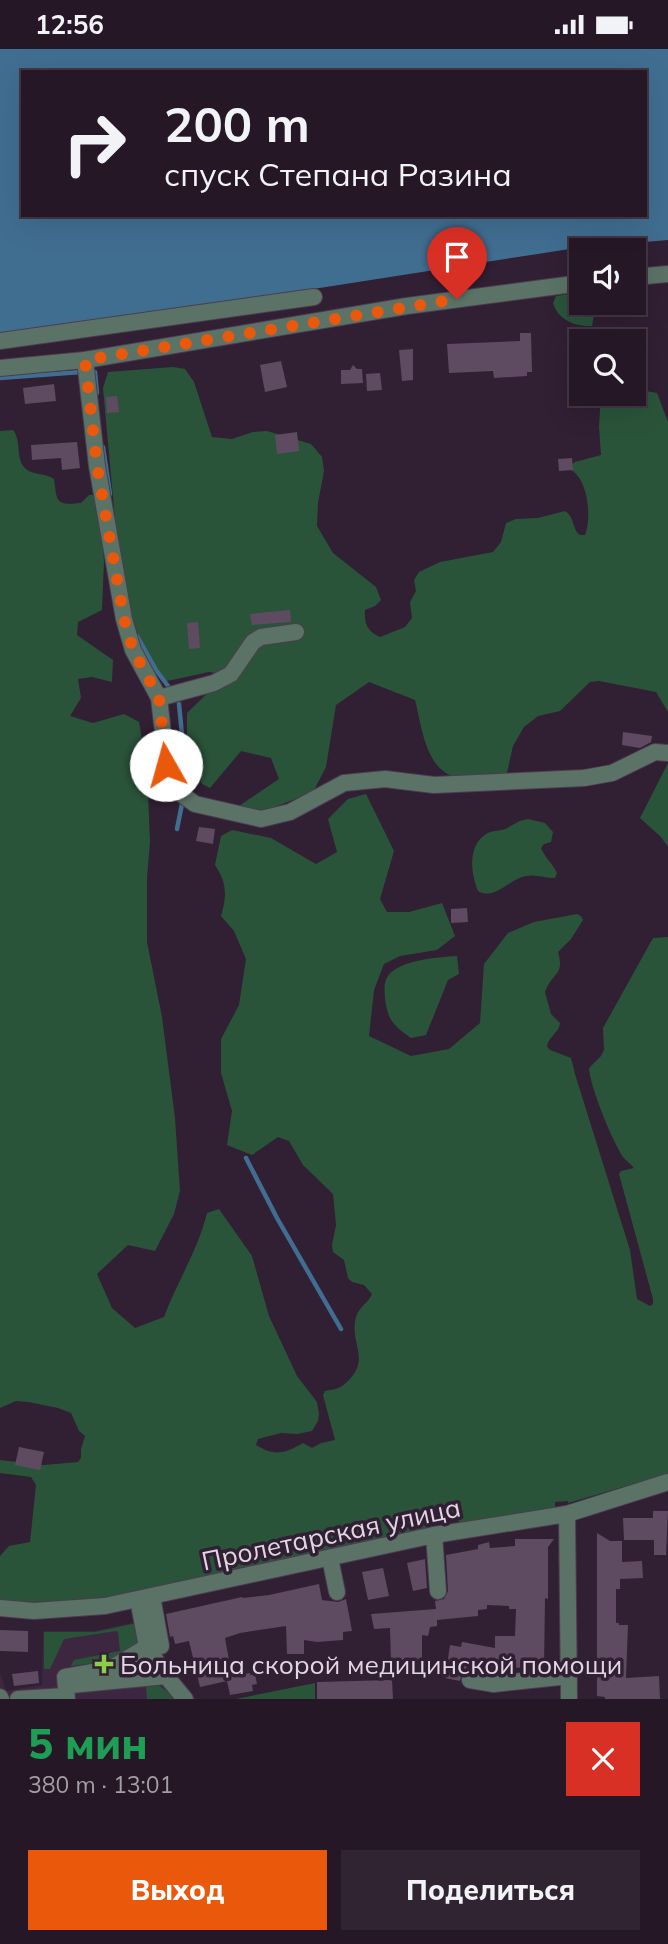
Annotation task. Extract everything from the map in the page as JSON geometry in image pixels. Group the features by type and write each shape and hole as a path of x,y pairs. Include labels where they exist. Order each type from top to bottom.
{"street":[{"path":"646,276 668,274"},
{"path":"0,368 85,360 407,306 569,285"},
{"path":"0,341 314,297"},
{"path":"85,360 97,466 124,619 133,650 159,698 169,785 195,804 261,819 290,812 344,783 385,779 434,785 584,778 612,773 655,753 668,753"},
{"path":"159,698 214,684 231,674 254,642 261,637 296,632"},
{"name":"Пролетарская улица","path":"0,1608 34,1611 105,1606 434,1535 567,1514 668,1482"},
{"path":"567,1514 569,1699"},
{"path":"434,1535 438,1591"},
{"path":"330,1558 337,1593"},
{"path":"145,1597 154,1647 166,1677 185,1699"},
{"path":"66,1693 65,1677 110,1669 154,1647"},
{"path":"470,1680 494,1684 569,1676"},
{"path":"18,1699 166,1677"}],"shaded area":[{"name":"Больница скорой медицинской помощи","path":"151,1619 156,1648 168,1667 177,1666 179,1684 196,1699 0,1699 0,1673 6,1691 42,1685 43,1631 94,1631"}],"green space":[{"path":"569,294 569,315 594,315 592,326 580,325 563,318 553,303 556,296"},
{"path":"173,367 185,369 194,382 212,437 232,439 253,432 267,431 311,444 322,457 324,471 317,526 333,553 376,587 381,600 365,610 365,619 369,630 380,637 405,627 412,618 410,602 416,591 414,580 419,572 440,562 493,552 501,542 506,523 565,511 577,533 585,535 588,519 587,499 581,482 571,470 571,465 601,455 600,406 646,406 646,391 657,393 668,422 668,712 656,692 599,681 590,682 560,711 538,716 524,727 513,746 506,777 462,778 440,769 433,760 423,736 415,700 369,682 336,705 326,767 313,792 262,812 236,808 279,779 271,758 241,751 210,788 202,784 187,753 187,713 226,675 209,672 167,681 150,670 130,611 116,530 103,388 108,372"},
{"path":"13,430 23,465 29,471 54,479 57,497 62,503 81,503 89,495 94,495 99,502 104,561 102,610 78,622 77,635 113,660 112,682 92,677 78,679 81,698 70,716 93,723 124,714 139,722 147,769 150,842 147,942 162,1017 175,1118 180,1191 174,1214 155,1251 128,1245 97,1274 112,1308 135,1328 164,1317 207,1213 219,1209 252,1256 269,1316 297,1376 317,1402 319,1414 312,1431 281,1433 258,1439 256,1445 269,1451 280,1452 303,1443 312,1448 335,1440 323,1395 325,1391 343,1385 355,1372 359,1359 356,1317 372,1294 364,1285 348,1278 344,1260 333,1252 336,1225 333,1194 303,1165 289,1141 278,1137 252,1155 227,1145 232,1111 221,1073 221,1039 239,1005 246,959 234,931 221,916 225,890 215,865 221,836 232,830 271,838 316,864 337,852 328,819 348,799 366,794 394,851 380,899 387,912 409,912 442,903 455,936 437,950 400,956 384,964 374,990 369,1036 411,1056 449,1049 480,1023 484,964 508,933 534,922 577,914 581,916 583,920 571,939 558,952 559,970 545,992 551,1014 560,1023 547,1046 550,1050 571,1058 630,1250 637,1299 650,1306 653,1299 619,1174 634,1168 618,1149 593,1088 589,1068 604,1050 603,1028 653,938 668,937 668,1474 568,1503 555,1502 555,1507 459,1523 457,1513 426,1519 427,1530 104,1599 32,1602 0,1600 0,1556 9,1546 30,1542 36,1485 31,1477 0,1473 0,1460 44,1465 78,1462 85,1436 79,1431 71,1413 58,1408 16,1401 0,1408 0,431"},
{"path":"668,763 668,847 640,818"},
{"path":"528,819 545,823 553,832 551,842 541,848 557,873 555,878 526,876 490,893 478,891 472,861 480,839 488,833"},
{"path":"457,956 459,974 448,980 426,1035 411,1038 396,1026 388,1013 385,983 389,975 395,969 416,961"},
{"path":"137,1623 141,1643 113,1661 71,1666 74,1660 120,1651 116,1631 64,1639 50,1669 44,1669 44,1632 95,1632"},
{"name":"Больница скорой медицинской помощи","path":"315,1683 315,1699 236,1699"},
{"path":"157,1684 177,1699 147,1699 146,1685"}],"water":[{"path":"0,49 668,49 668,240 646,242 646,238 569,238 569,249 0,335"}],"building":[{"path":"520,333 531,333 532,372 527,372 527,376 494,378 493,371 449,373 447,344 520,341"},
{"path":"413,349 413,380 402,381 399,350"},
{"path":"281,361 287,387 265,392 260,365"},
{"path":"353,365 362,369 363,383 341,384 341,370 350,370"},
{"path":"380,373 382,390 367,391 366,374"},
{"path":"54,384 56,401 25,404 23,388"},
{"path":"117,396 119,412 107,413 106,397"},
{"path":"297,432 299,451 277,454 275,435"},
{"path":"77,442 80,468 62,470 61,458 32,460 31,445"},
{"path":"572,458 573,470 559,471 558,459"},
{"path":"290,610 291,622 252,625 250,614"},
{"path":"198,622 200,648 189,649 187,623"},
{"path":"623,732 652,736 651,742 640,748 622,745"},
{"path":"199,827 215,829 213,844 196,841"},
{"path":"467,908 468,922 451,923 451,909"},
{"path":"19,1447 44,1452 40,1470 15,1465"},
{"path":"653,1511 668,1511 666,1555 654,1555 654,1540 624,1540 623,1518 653,1518"},
{"path":"597,1533 610,1541 622,1541 622,1562 642,1561 643,1578 620,1579 620,1589 616,1589 616,1623 628,1625 626,1678 659,1676 660,1699 605,1699 597,1696"},
{"path":"515,1539 554,1539 548,1547 544,1668 474,1667 474,1670 462,1673 460,1681 445,1678 450,1645 461,1647 462,1642 495,1648 495,1636 515,1636 516,1609 487,1605 487,1609 478,1610 478,1616 437,1620 437,1626 430,1627 428,1636 422,1635 422,1660 429,1660 429,1672 387,1673 387,1663 391,1663 390,1628 374,1629 371,1614 436,1609 435,1601 444,1599 448,1591 446,1555 478,1549 478,1545 489,1542 490,1548 515,1546"},
{"path":"425,1559 427,1588 413,1591 407,1563"},
{"path":"383,1568 389,1596 368,1600 362,1572"},
{"path":"319,1584 322,1600 338,1602 346,1599 352,1631 343,1632 343,1640 304,1640 304,1654 287,1654 286,1626 225,1638 232,1676 255,1674 257,1684 252,1685 253,1691 230,1695 227,1681 200,1687 189,1641 175,1644 173,1636 170,1637 166,1614"},
{"path":"0,1630 28,1631 28,1652 0,1651"},
{"path":"38,1671 39,1683 14,1686 12,1674"},
{"path":"392,1680 393,1699 317,1699 317,1682"}],"waterway":[{"path":"0,378 81,372"},
{"path":"95,372 97,393"},
{"path":"103,447 110,494"},
{"path":"137,636 168,686"},
{"path":"179,704 185,788"},
{"path":"177,829 183,799"},
{"path":"246,1158 341,1329"}],"place":[{"name":"Больница скорой медицинской помощи","path":"104,1664"}],"route":[{"path":"166,765 159,698 133,650 124,619 97,466 85,360 457,299"}]}
